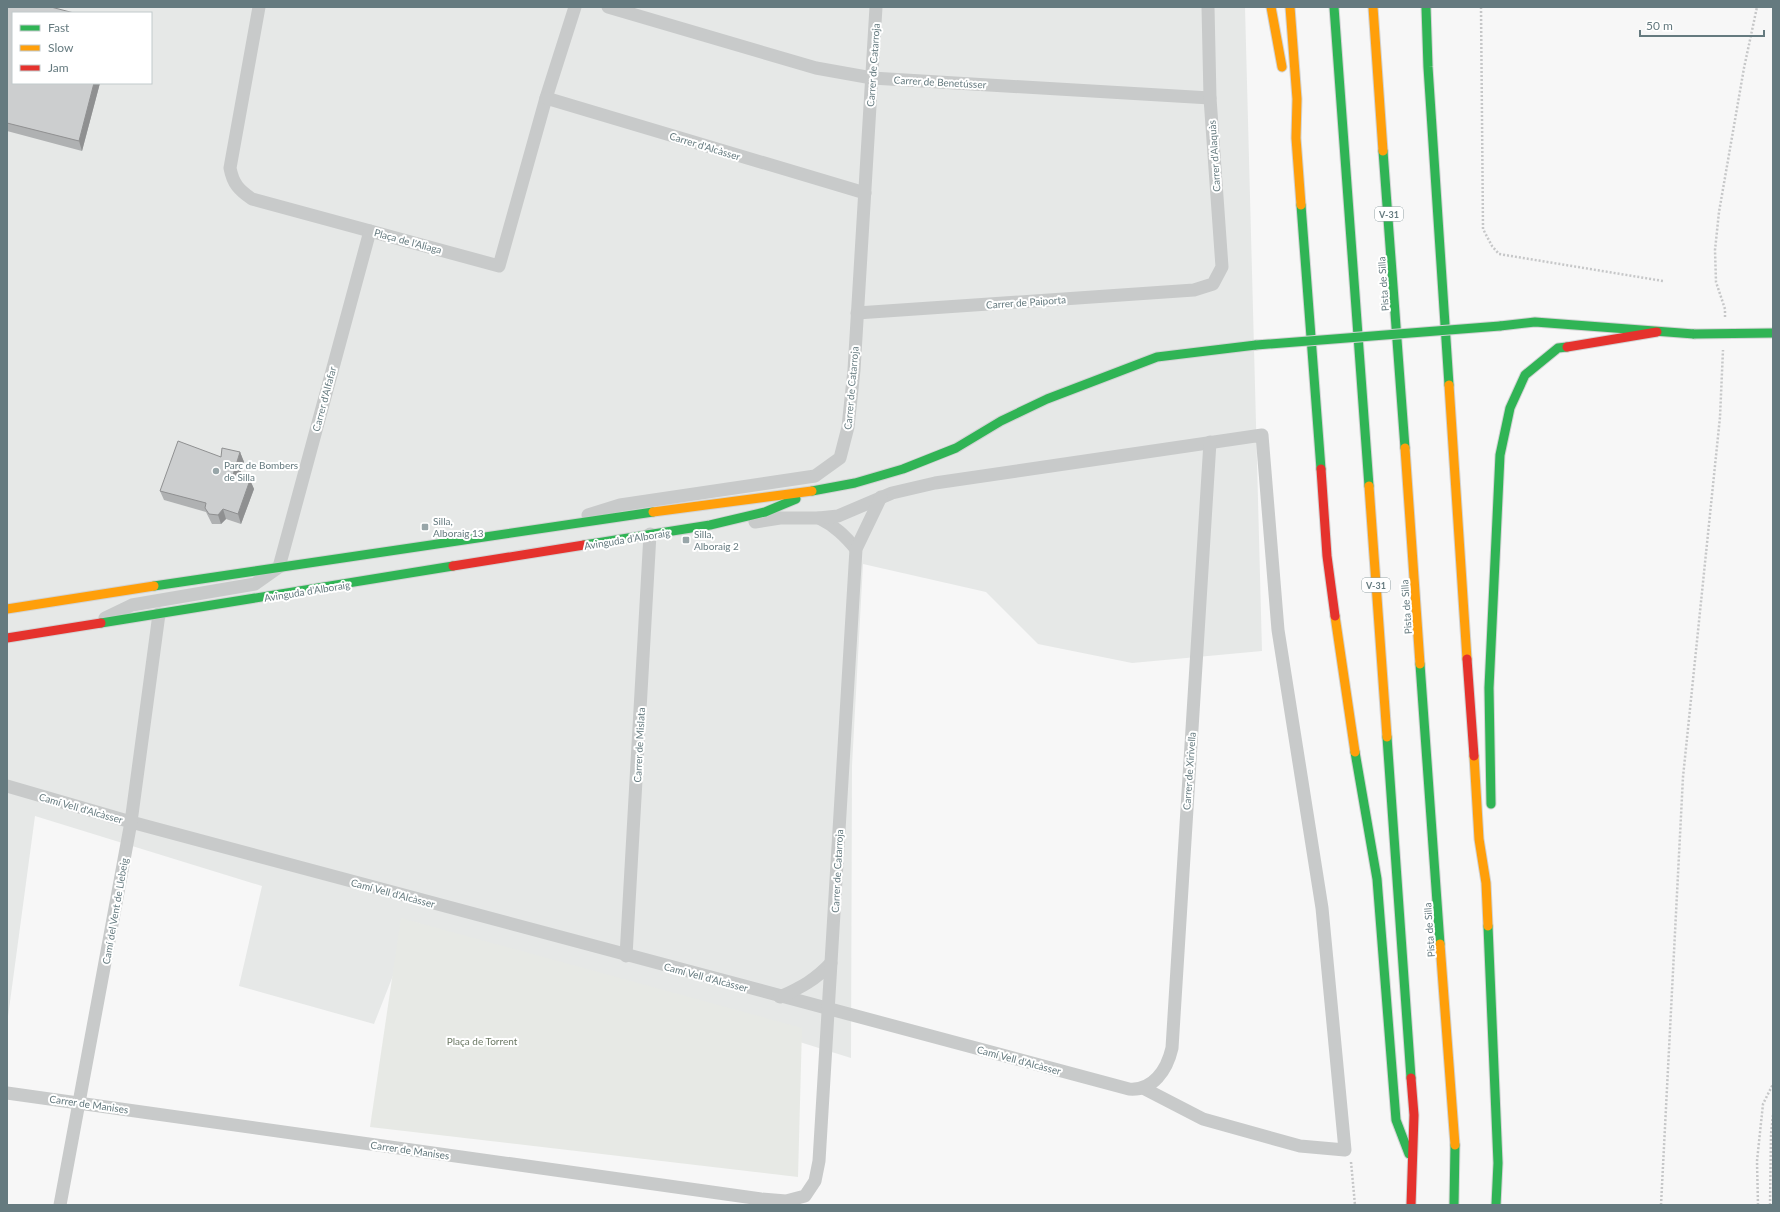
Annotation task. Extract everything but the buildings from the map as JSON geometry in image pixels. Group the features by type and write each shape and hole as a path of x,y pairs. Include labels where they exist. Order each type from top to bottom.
{"main road":[{"path":"1271,7 1284,75"},
{"path":"1290,7 1297,99 1296,138 1327,556 1342,667 1377,879 1396,1120 1413,1163"},
{"name":"V-31","path":"1334,7 1414,1107 1411,1205"},
{"name":"Pista de Silla","path":"1374,7 1456,1152 1454,1205"},
{"path":"1426,7 1428,67 1479,831 1486,883 1498,1162 1496,1205"},
{"path":"1286,90 1296,138"},
{"path":"814,491 855,483 903,469 956,448 1001,421 1047,399 1157,357 1256,345 1535,322 1694,334 1773,333"},
{"path":"1491,815 1489,688 1500,456 1510,408 1525,375 1558,348 1657,332"},
{"name":"Avinguda d’Alboraig","path":"7,609 279,567 759,497 814,491"},
{"name":"Avinguda d’Alboraig","path":"7,638 684,529 765,512 814,491"},
{"path":"1486,883 1491,846"}],"street":[{"name":"Plaça de l'Aliaga","path":"259,7 230,168 232,180 237,188 252,199 500,266 546,98 575,7"},
{"name":"Carrer de Benetússer","path":"608,7 816,68 872,78 1210,98"},
{"name":"Carrer de Catarroja","path":"541,530 620,505 816,476 840,458 848,427 857,314 876,7"},
{"name":"Carrer d'Alaquàs","path":"1194,290 1214,284 1222,267 1210,98 1208,7"},
{"name":"Carrer d'Alcàsser","path":"546,98 865,193"},
{"name":"Carrer d'Alfafar","path":"279,567 370,231"},
{"name":"Carrer de Paiporta","path":"857,314 1194,290"},
{"path":"684,529 723,527 780,518 819,518 849,512 881,497 935,483 1262,435 1278,630 1322,908 1345,1150 1300,1146 1203,1119 1142,1088"},
{"name":"Carrer de Xirivella","path":"1142,1088 1162,1073 1172,1048 1210,442"},
{"name":"Carrer de Catarroja","path":"810,1191 815,1182 819,1161 856,549 881,497"},
{"path":"819,518 836,528 856,549"},
{"name":"Carrer de Mislata","path":"626,956 650,534"},
{"name":"Avinguda d’Alboraig","path":"91,625 132,605 255,584 279,567"},
{"name":"Camí del Vent de Llebeig","path":"60,1205 131,822 159,614"},
{"name":"Camí Vell d'Alcàsser","path":"7,786 131,822 828,1010 1129,1089 1142,1088"},
{"path":"780,997 806,985 817,978 831,962"},
{"name":"Carrer de Manises","path":"7,1093 761,1200 796,1200 805,1196 810,1191"}],"path":[{"path":"1480,7 1483,229 1492,246 1499,254 1664,281"},
{"path":"1724,325 1725,309 1716,282 1715,250 1718,220 1744,68 1757,7"},
{"path":"1661,1205 1683,778 1720,417 1723,348"},
{"path":"1758,1205 1758,1161 1763,1104 1773,1084"},
{"path":"1770,1205 1771,1134 1773,1115"},
{"path":"1345,1150 1351,1161 1355,1205"}],"shaded area":[{"path":"7,7 1245,7 1262,651 1132,663 1038,644 986,592 863,564 852,766 851,1058 414,922 374,1024 239,986 262,886 35,816 7,1024"}],"green space":[{"name":"Plaça de Torrent","path":"401,918 802,1028 798,1177 370,1127"}],"traffic: fast":[{"path":"1334,7 1369,486"},
{"path":"1426,7 1428,67 1449,385"},
{"path":"1383,151 1405,448"},
{"path":"1301,205 1321,469"},
{"path":"1500,326 1535,322 1694,334"},
{"path":"1256,345 1500,326"},
{"path":"1694,334 1773,333"},
{"path":"812,491 855,483 903,469 956,448 1001,421 1047,399 1157,357 1256,345"},
{"path":"1491,804 1489,688 1500,455 1510,408 1525,375 1558,348 1567,347"},
{"path":"584,545 710,525 765,512 796,499"},
{"path":"154,586 653,512"},
{"path":"101,623 453,566"},
{"path":"1420,664 1440,944"},
{"path":"1387,737 1411,1078"},
{"path":"1355,752 1377,879 1396,1120 1409,1154"},
{"path":"1488,926 1498,1163 1496,1205"},
{"path":"1454,1205 1455,1145"}],"traffic: slow":[{"path":"1271,7 1282,67"},
{"path":"1290,7 1297,99 1296,138 1301,205"},
{"path":"1373,7 1383,151"},
{"path":"1449,385 1467,659"},
{"path":"1405,448 1420,664"},
{"path":"1369,486 1387,737"},
{"path":"653,512 812,491"},
{"path":"7,609 154,586"},
{"path":"1335,616 1355,752"},
{"path":"1474,756 1479,839 1486,883 1488,926"},
{"path":"1440,944 1455,1145"}],"traffic: jam":[{"path":"1567,347 1657,332"},
{"path":"1321,469 1327,556 1335,616"},
{"path":"453,566 584,545"},
{"path":"7,638 101,623"},
{"path":"1467,659 1474,756"},
{"path":"1411,1078 1414,1115 1411,1205"}],"place":[{"name":"Parc de Bombers de Silla","path":"216,471"},
{"name":"Silla, Alboraig 13","path":"425,527"},
{"name":"Silla, Alboraig 2","path":"686,540"}]}
